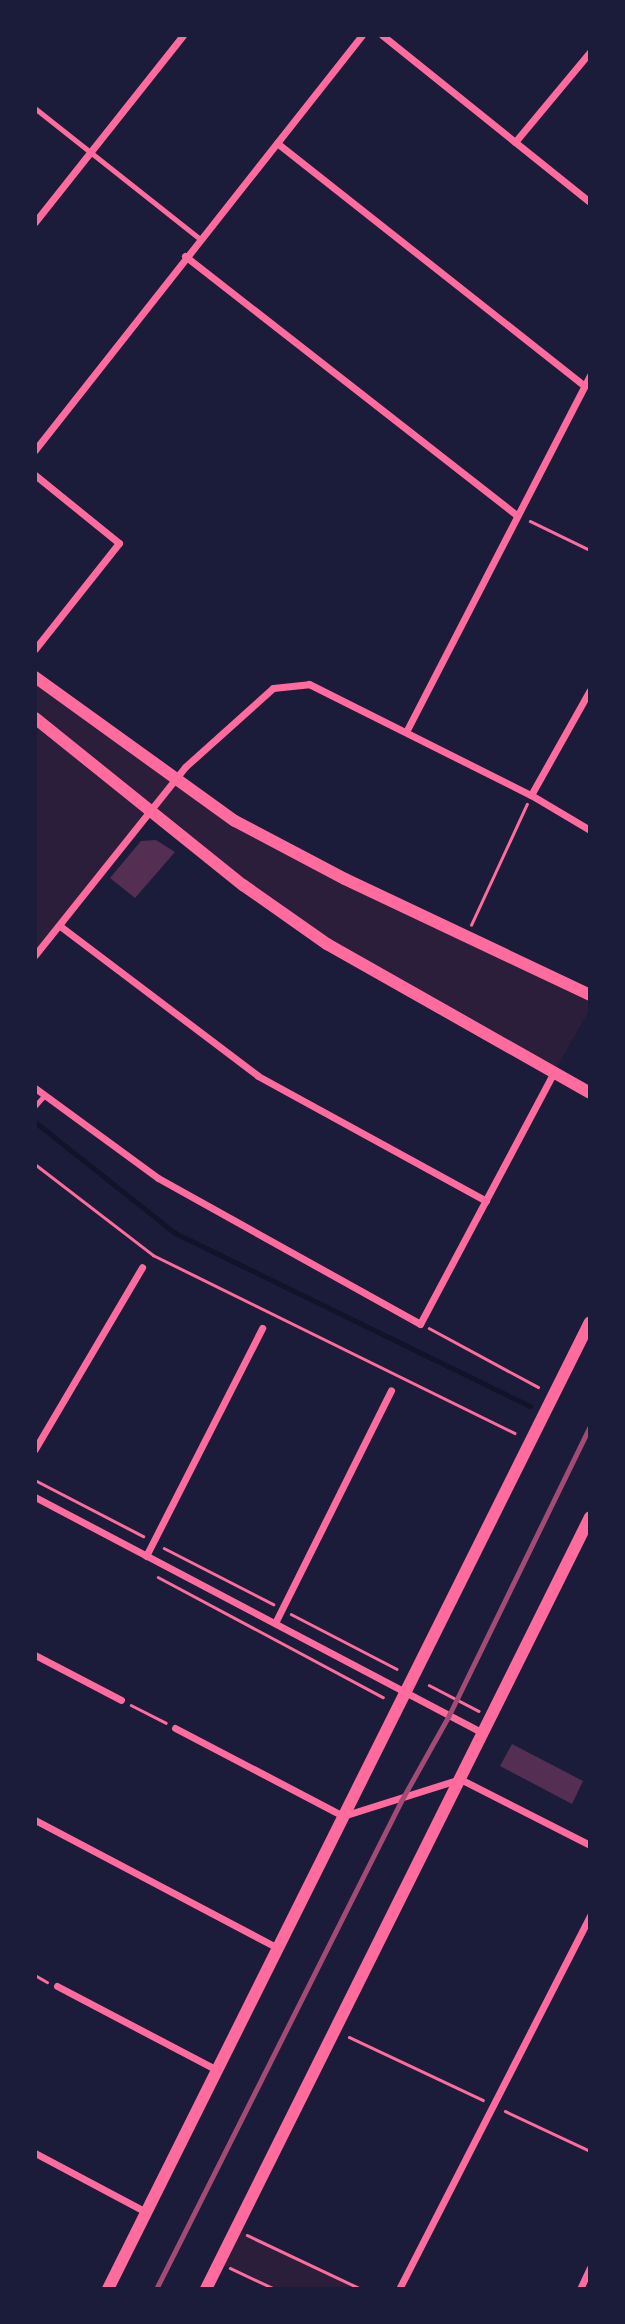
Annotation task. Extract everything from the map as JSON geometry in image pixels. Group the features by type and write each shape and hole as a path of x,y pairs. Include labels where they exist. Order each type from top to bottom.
{"main road":[{"path":"35,677 174,781 235,821 590,995"},
{"path":"35,718 152,808 243,885 327,944 590,1093"},
{"path":"108,2289 590,1322"},
{"path":"206,2289 590,1517"}],"street":[{"path":"35,222 183,35"},
{"path":"35,450 185,256 362,35"},
{"path":"382,35 590,202"},
{"path":"515,142 590,52"},
{"path":"277,143 585,386"},
{"path":"185,256 517,515"},
{"path":"407,730 590,375"},
{"path":"35,475 119,543 35,649"},
{"path":"35,955 174,781 273,688 309,684 407,730 531,795 590,830"},
{"path":"531,795 590,690"},
{"path":"60,926 258,1076 486,1201"},
{"path":"35,1088 206,1207 420,1324 553,1074"},
{"path":"35,1449 142,1267"},
{"path":"146,1556 262,1328"},
{"path":"275,1623 391,1390"},
{"path":"35,1497 483,1733"},
{"path":"35,1655 121,1700"},
{"path":"175,1728 343,1816 460,1779 590,1845"},
{"path":"35,1820 278,1948"},
{"path":"399,2289 590,1915"},
{"path":"57,1986 217,2070"},
{"path":"35,2153 146,2212"},
{"path":"580,2289 590,2268"}],"lane":[{"path":"35,108 200,239"},
{"path":"35,1106 44,1096"}],"path":[{"path":"517,515 590,551"},
{"path":"466,936 531,795"},
{"path":"35,1164 153,1255 515,1433"},
{"path":"420,1324 538,1387"},
{"path":"35,1480 397,1669"},
{"path":"155,1575 383,1697"},
{"path":"429,1685 491,1716"},
{"path":"121,1700 175,1728"},
{"path":"349,2036 590,2151"},
{"path":"236,2229 361,2289"},
{"path":"219,2263 275,2289"}],"shaded area":[{"path":"35,677 235,821 590,995 590,1009 553,1074 327,944 152,809 35,955"},
{"path":"236,2229 361,2289 275,2289 219,2263"}],"building":[{"path":"156,840 175,852 135,898 110,878 141,841"},
{"path":"512,1744 583,1781 572,1804 500,1766"}],"waterway":[{"path":"35,1122 175,1233 530,1406"}],"railway":[{"path":"156,2289 401,1801 449,1715 590,1426"}]}
